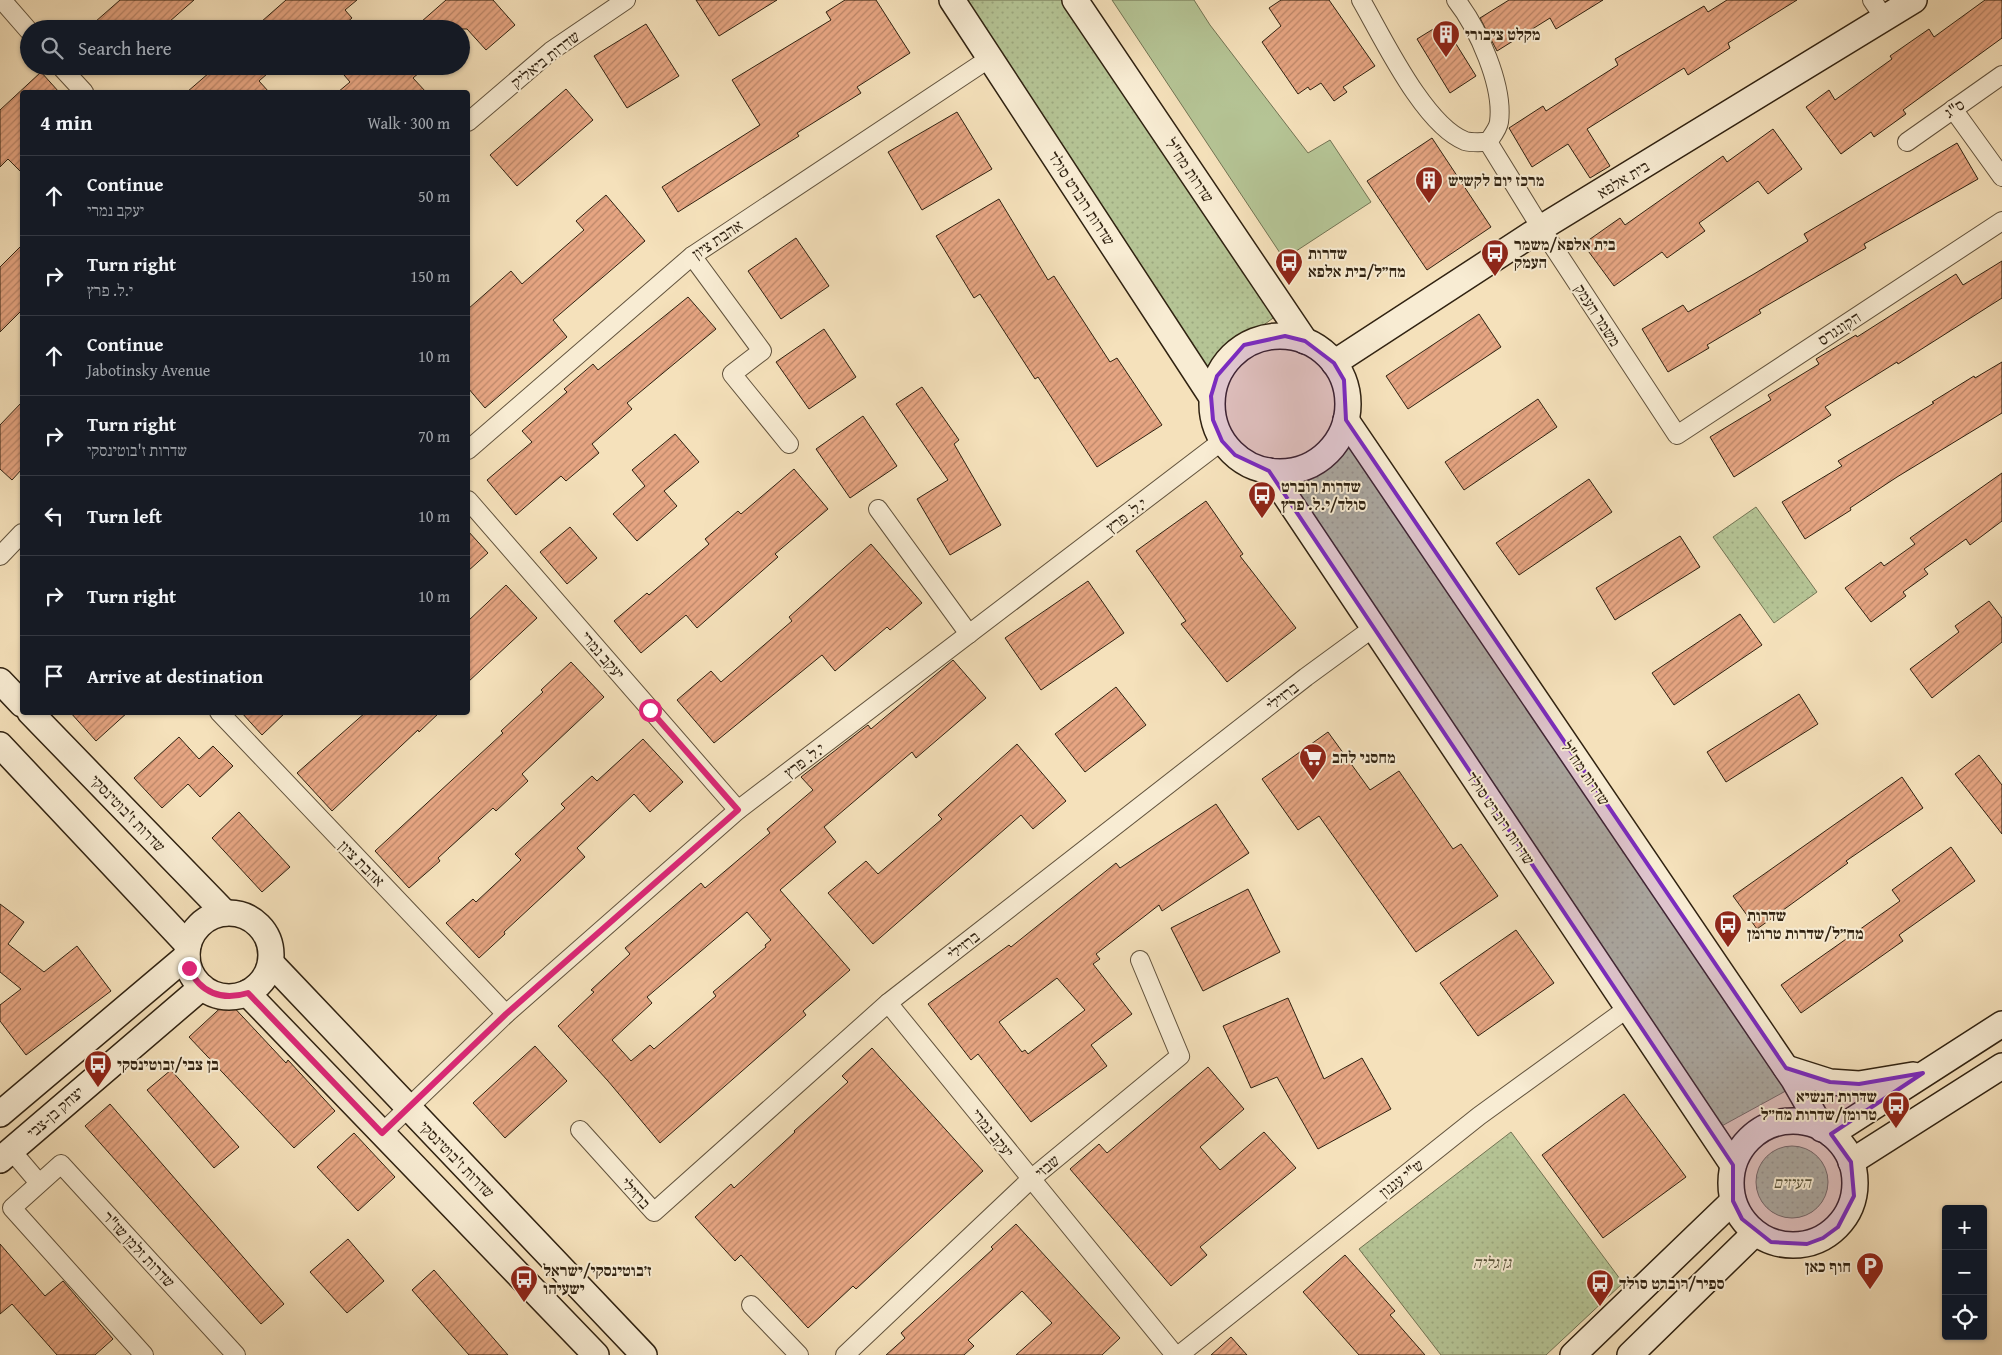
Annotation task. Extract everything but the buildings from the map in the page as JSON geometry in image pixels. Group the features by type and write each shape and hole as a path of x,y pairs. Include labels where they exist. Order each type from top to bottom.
{"street":[{"path":"2,0 20,21"},
{"name":"שדרות ביאליק","path":"470,120 551,51 626,0"},
{"name":"שדרות רוברט סולד","path":"952,0 1212,396"},
{"name":"שדרות מח\"ל","path":"1075,0 1305,341"},
{"path":"1361,0 1423,104 1447,131 1467,142 1488,142 1499,124 1500,103 1488,60 1462,8 1456,0"},
{"name":"בית אלפא","path":"1334,362 1878,10 1914,0"},
{"name":"אהבת ציון","path":"470,448 692,256 990,58"},
{"path":"68,75 82,90"},
{"name":"ס\"ג","path":"1907,142 2002,75"},
{"path":"1953,109 2002,177"},
{"name":"משמר העמק","path":"1488,142 1541,228 1677,435"},
{"name":"הקונגרס","path":"1677,435 2002,221"},
{"path":"692,256 762,351 732,374 789,444"},
{"path":"1284,336 1305,341 1321,350 1334,362 1344,380 1348,400 1346,420 1338,439 1320,458 1309,466 1289,471 1269,471 1243,460 1222,441 1213,420 1212,396 1221,370 1228,359 1244,345 1264,338 1284,336"},
{"name":"שדרות מח\"ל","path":"1346,420 1827,1131"},
{"name":"י.ל. פרץ","path":"382,1133 506,1014 738,810 1222,441"},
{"name":"שדרות רוברט סולד","path":"1269,471 1733,1165"},
{"name":"יעקב נמרי","path":"470,502 738,810"},
{"path":"878,508 969,634"},
{"path":"0,556 20,535"},
{"name":"ברזילי","path":"580,1130 654,1212 888,1003 1306,677 1374,628"},
{"path":"0,681 20,702"},
{"name":"שדרות ז'בוטינסקי","path":"33,715 225,913"},
{"name":"אהבת ציון","path":"222,715 506,1014"},
{"path":"0,745 187,950 194,978 202,987 224,997 248,993 262,980 271,963 269,944 260,927 250,918 238,913 212,916 201,923 193,933 187,950"},
{"name":"יצחק בן-צבי","path":"0,1114 187,950"},
{"name":"שבזי","path":"845,1355 1031,1179 1180,1056 1140,960"},
{"name":"שדרות ז'בוטינסקי","path":"271,963 644,1355"},
{"name":"יצחק בן-צבי","path":"5,1155 202,987"},
{"path":"248,993 596,1355"},
{"name":"יעקב נמרי","path":"888,1003 1175,1355"},
{"name":"ש\"י עגנון","path":"1179,1355 1480,1116 1628,1008"},
{"path":"1827,1131 2002,1024"},
{"path":"1851,1162 2002,1066"},
{"path":"1786,1068 1830,1082 1859,1084 1923,1073"},
{"path":"1787,1121 1805,1122 1827,1131 1843,1147 1851,1162 1855,1178 1854,1196 1848,1212 1838,1227 1823,1238 1807,1244 1789,1245 1771,1242 1755,1233 1742,1219 1733,1201 1730,1183 1733,1165 1741,1149 1753,1135 1769,1126 1787,1121"},
{"path":"5,1155 39,1183"},
{"name":"שדרות זלמן שז\"ר","path":"144,1355 12,1208 61,1164 236,1355"},
{"path":"1573,1355 1733,1201"},
{"path":"1630,1355 1755,1233"},
{"path":"752,1305 799,1355"}],"highlighted area":[{"path":"1285,336 1305,341 1334,363 1344,380 1346,420 1786,1068 1830,1082 1859,1084 1923,1073 1831,1134 1851,1162 1854,1196 1838,1227 1823,1238 1807,1244 1771,1242 1742,1219 1733,1201 1733,1165 1269,471 1235,455 1222,441 1213,420 1211,396 1217,376 1244,345"}],"green space":[{"path":"955,0 1072,0 1280,313 1202,370"},
{"path":"1112,0 1194,0 1210,25 1308,153 1330,140 1371,202 1284,259"},
{"path":"1354,444 1793,1087 1718,1128 1289,488"},
{"path":"1756,507 1817,592 1774,623 1713,537"},
{"name":"גן גליה","path":"1511,1132 1623,1283 1546,1355 1441,1355 1359,1249"},
{"name":"העיזים","path":"1792,1146 1806,1149 1818,1156 1825,1168 1828,1182 1825,1196 1818,1208 1806,1215 1792,1218 1778,1215 1766,1208 1759,1196 1756,1182 1759,1168 1766,1156 1778,1149"}],"place":[{"name":"מקלט ציבורי","path":"1446,58"},
{"name":"מרכז יום לקשיש","path":"1429,204"},
{"name":"בית אלפא/משמר העמק","path":"1495,277"},
{"name":"שדרות מח״ל/בית אלפא","path":"1289,286"},
{"name":"שדרות רוברט סולד/י.ל. פרץ","path":"1262,519"},
{"name":"מחסני להב","path":"1313,781"},
{"name":"שדרות מח״ל/שדרות טרומן","path":"1728,948"},
{"name":"בן צבי/זבוטינסקי","path":"98,1088"},
{"name":"שדרות הנשיא טרומן/שדרות מח״ל","path":"1896,1129"},
{"name":"חוף כאן","path":"1870,1290"},
{"name":"ז׳בוטינסקי/ישראל ישעיהו","path":"524,1303"},
{"name":"ספיר/רוברט סולד","path":"1600,1307"}],"route":[{"path":"189,968 194,978 202,987 212,993 224,997 248,993 382,1133 506,1014 738,810 650,710"}]}
